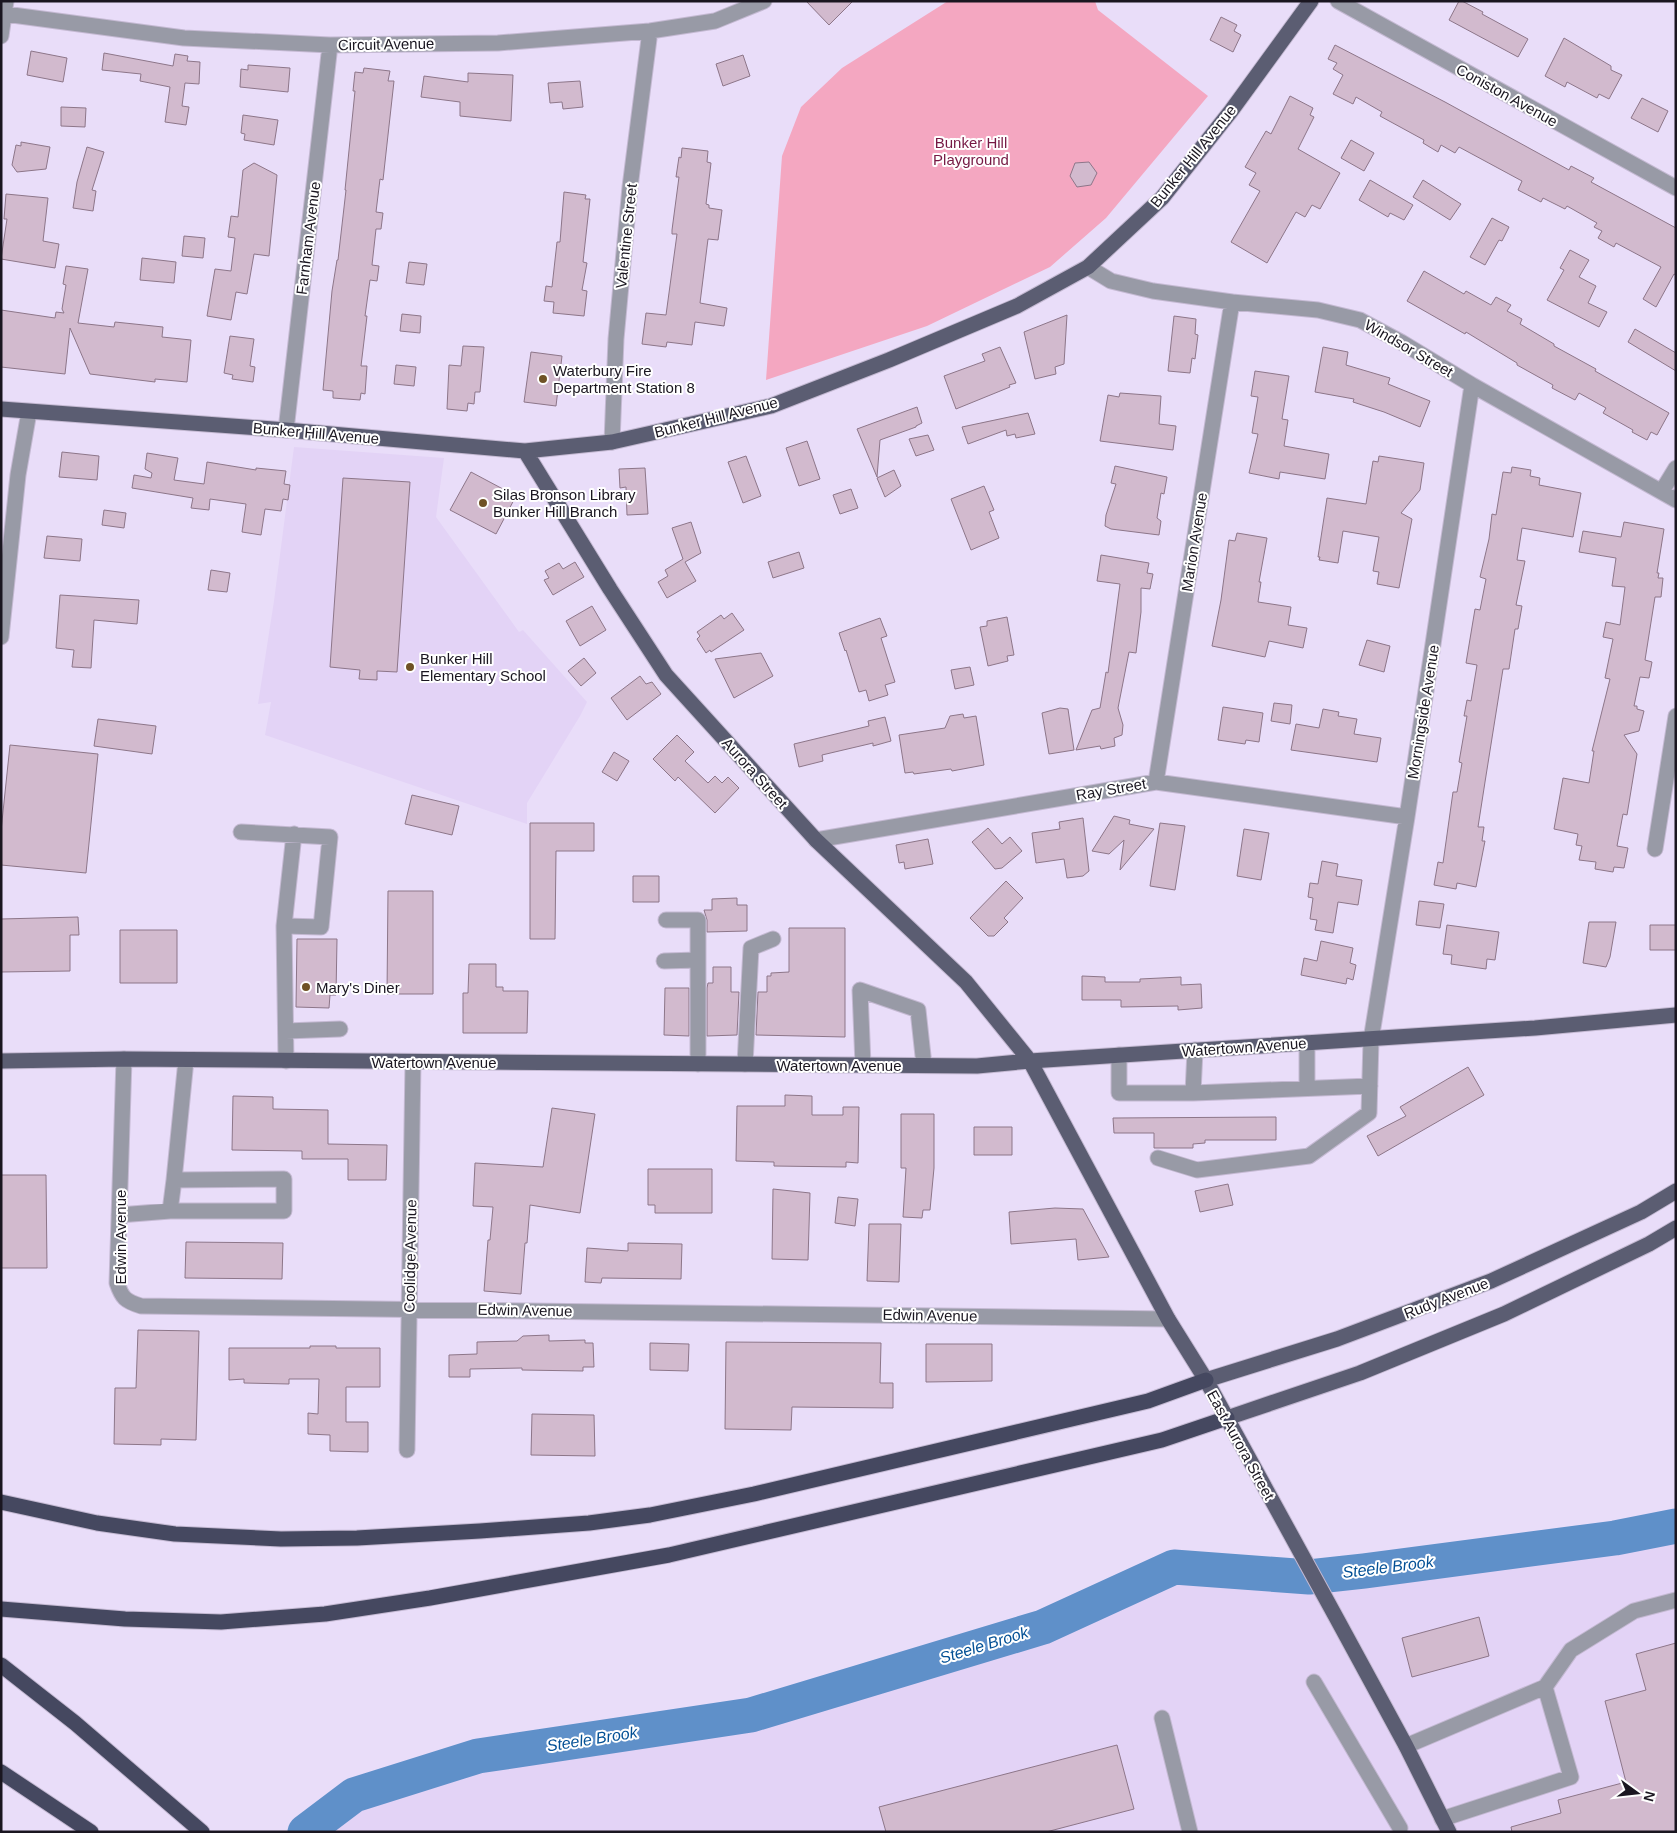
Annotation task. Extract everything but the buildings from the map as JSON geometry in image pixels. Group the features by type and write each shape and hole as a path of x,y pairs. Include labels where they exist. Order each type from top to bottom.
{"highway":[{"path":"1,1502 97,1524 175,1534 281,1539 367,1537 589,1523 650,1515 754,1494 1148,1401 1206,1380"},
{"path":"1,1609 125,1619 211,1621 325,1614 440,1596 670,1555 1162,1440 1227,1418"},
{"path":"1,1665 20,1678 202,1832"},
{"path":"1,1772 91,1832"}],"main road":[{"name":"Bunker Hill Avenue","path":"1,410 286,430 525,451 612,442 770,406 889,360 1017,306 1088,267 1162,198 1231,111 1311,1"},
{"name":"Aurora Street","path":"525,451 610,589 666,675 816,840 966,982 1030,1060"},
{"name":"Watertown Avenue","path":"1,1060 124,1059 978,1066 1030,1060 1371,1040 1676,1015"},
{"name":"East Aurora Street","path":"1030,1060 1168,1318 1206,1380 1337,1618 1446,1825"},
{"name":"Rudy Avenue","path":"1206,1380 1337,1339 1491,1280 1641,1212 1676,1191"},
{"path":"1227,1418 1360,1373 1504,1314 1649,1244 1676,1228"}],"street":[{"name":"Circuit Avenue","path":"5,8 184,38 330,45 498,43 650,31 715,21 764,1"},
{"name":"Coniston Avenue","path":"1338,1 1676,188"},
{"path":"1,36 5,8"},
{"name":"Valentine Street","path":"612,442 617,329 630,187 650,31"},
{"name":"Farnham Avenue","path":"286,430 330,45"},
{"name":"Windsor Street","path":"1088,267 1111,281 1153,291 1232,302 1318,310 1360,320 1676,500"},
{"name":"Marion Avenue","path":"1156,782 1232,302"},
{"name":"Morningside Avenue","path":"1158,1158 1197,1170 1308,1156 1369,1113 1371,1040 1407,817 1472,385"},
{"path":"1,637 18,475 29,412"},
{"path":"1662,491 1676,468"},
{"path":"1655,850 1676,716"},
{"name":"Ray Street","path":"816,840 1156,782 1407,817"},
{"path":"241,832 330,837 321,927 284,926"},
{"path":"286,1061 284,926 294,834"},
{"path":"666,920 698,920 698,1064"},
{"path":"745,1064 751,948 773,938"},
{"path":"664,961 698,960"},
{"path":"863,1065 860,990 918,1010 924,1065"},
{"path":"286,1031 340,1029"},
{"path":"1307,1043 1307,1088"},
{"path":"1193,1093 1195,1050"},
{"path":"1120,1055 1119,1094 1370,1086"},
{"name":"Edwin Avenue","path":"124,1059 117,1283 121,1295 130,1302 141,1306 1168,1318"},
{"path":"170,1211 186,1060"},
{"name":"Coolidge Avenue","path":"408,1450 413,1062"},
{"path":"119,1215 170,1211 284,1211 284,1179 174,1180"},
{"path":"1406,1746 1544,1687 1571,1650 1634,1611 1676,1600"},
{"path":"1314,1682 1400,1828"},
{"path":"1446,1825 1571,1777 1544,1687"},
{"path":"1162,1718 1190,1832"}],"shaded area":[{"name":"Bunker Hill Elementary School","path":"294,447 444,458 436,517 519,632 523,630 587,702 527,803 527,824 265,735 271,702 258,704 274,601"},
{"path":"1676,1526 1676,1832 305,1832 354,1795 478,1756 751,1715 1043,1627 1174,1567 1309,1577 1615,1538"}],"green space":[{"name":"Bunker Hill Playground","path":"948,1 1095,1 1098,10 1208,96 1106,218 1050,267 927,326 766,380 782,156 801,107 842,68"}],"waterway":[{"name":"Steele Brook","path":"305,1832 354,1795 478,1756 751,1715 1043,1627 1174,1567 1309,1577 1615,1538 1676,1526"}],"place":[{"name":"Waterbury Fire Department Station 8","path":"543,379"},
{"name":"Silas Bronson Library Bunker Hill Branch","path":"483,503"},
{"name":"Bunker Hill Elementary School","path":"410,667"},
{"name":"Mary's Diner","path":"306,987"}]}
